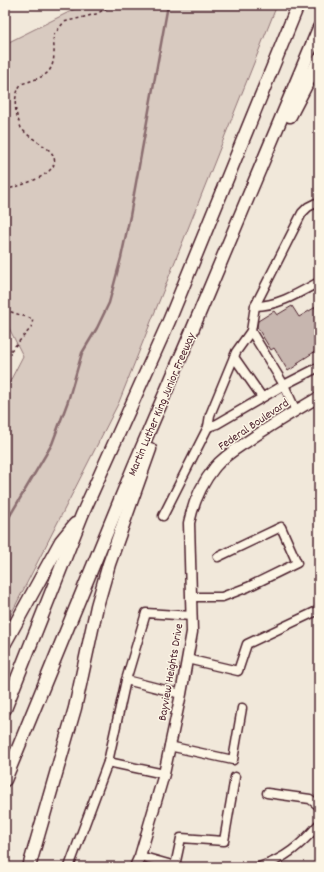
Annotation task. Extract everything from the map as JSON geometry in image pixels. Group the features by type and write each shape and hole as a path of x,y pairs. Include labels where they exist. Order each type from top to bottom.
{"highway":[{"name":"Martin Luther King Junior Freeway","path":"5,709 82,515 170,322 298,5"},
{"name":"Martin Luther King Junior Freeway","path":"5,780 128,481 319,28"},
{"path":"250,191 319,60"},
{"path":"29,867 75,708 97,606 109,564 188,340"},
{"path":"5,643 61,541 82,515"}],"main road":[{"name":"Federal Boulevard","path":"206,479 227,454 271,425 319,397"},
{"name":"Bayview Heights Drive","path":"135,867 140,856 164,774 181,694 192,632 189,523 206,479"}],"street":[{"path":"163,516 208,427 210,415 236,352 251,331 255,306 302,213 308,207 316,203 319,204"},
{"path":"255,306 265,306 295,295 319,282"},
{"path":"251,331 284,385 296,411"},
{"path":"234,357 262,397"},
{"path":"208,427 217,424 262,397 319,366"},
{"path":"191,597 222,597 248,587 297,563 281,527 218,557"},
{"path":"187,659 238,672 247,644 319,610"},
{"path":"69,867 108,762 126,680 146,613 192,616"},
{"path":"126,680 181,694"},
{"path":"170,746 234,760 242,708"},
{"path":"108,762 164,774"},
{"path":"140,856 177,866 181,838 224,841 234,777"},
{"path":"267,793 310,799 319,806"},
{"path":"259,867 279,864 285,856 306,840 319,824"}],"path":[{"path":"5,190 31,182 47,174 53,165 54,157 50,151 39,144 21,127 14,108 17,91 21,84 34,80 49,71 53,61 53,36 64,22 91,15 111,6 118,5"},
{"path":"5,310 33,319 31,328 5,357"}],"shaded area":[{"path":"83,5 277,5 119,402 5,626 5,391 23,356 5,320 5,44"}],"building":[{"path":"319,305 319,349 297,363 299,364 288,371 274,348 271,350 257,327 258,321 274,311 277,315 292,306 299,317"}],"waterway":[{"path":"5,524 52,444 68,401 82,353 97,328 109,303 130,216 168,5"}]}
